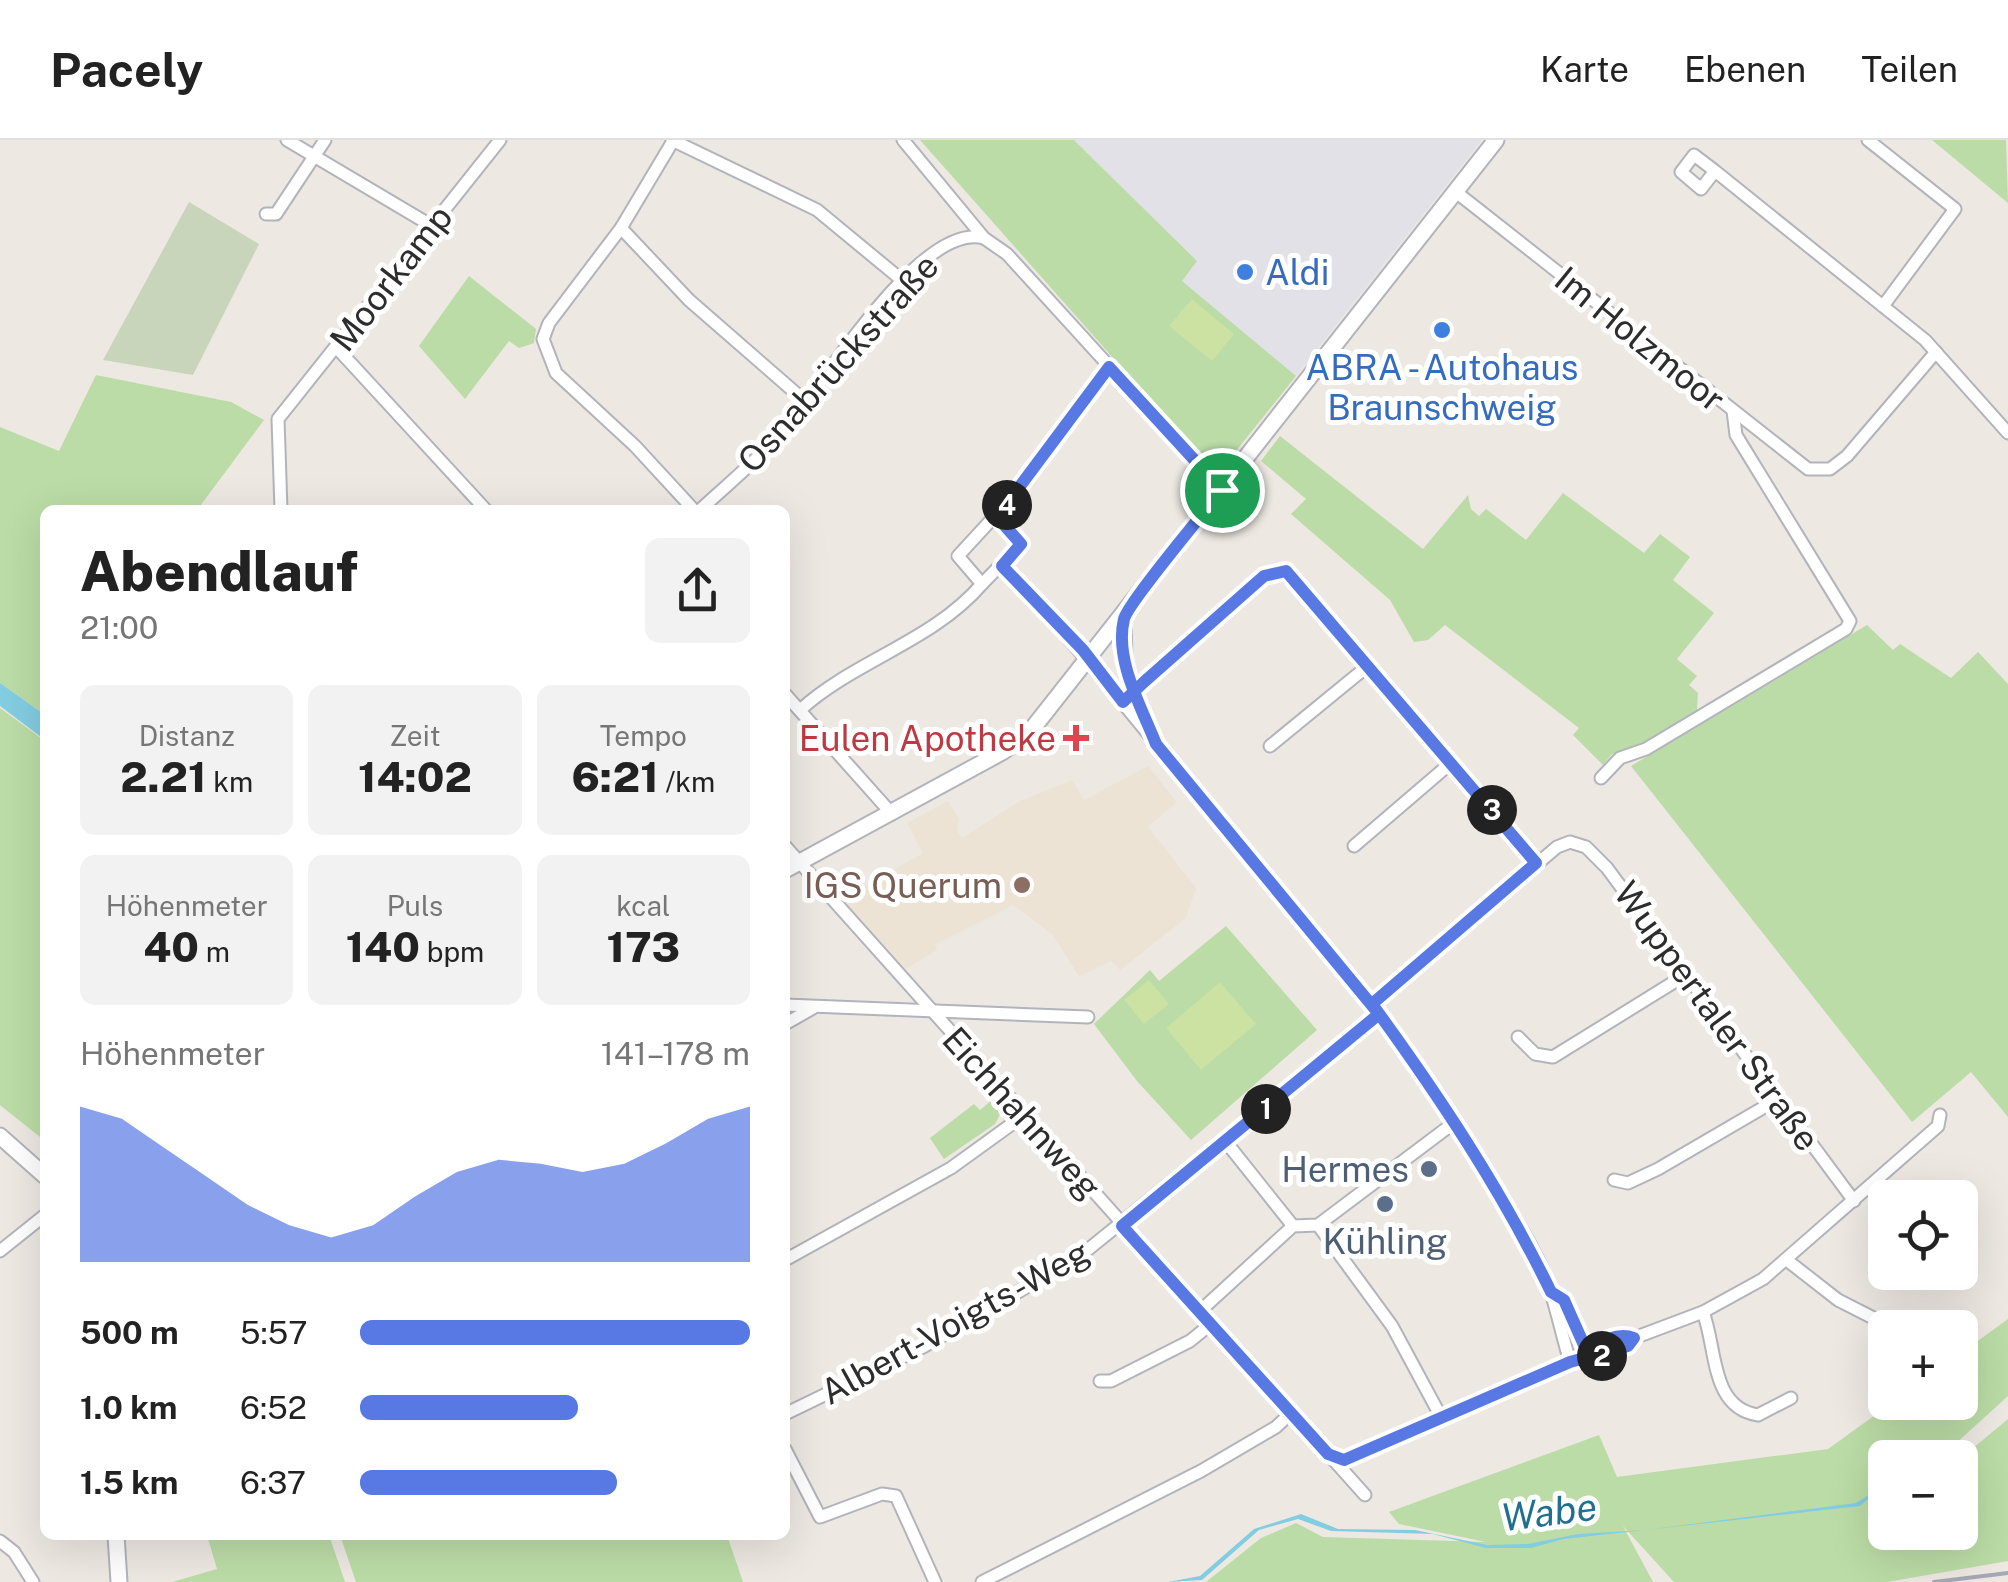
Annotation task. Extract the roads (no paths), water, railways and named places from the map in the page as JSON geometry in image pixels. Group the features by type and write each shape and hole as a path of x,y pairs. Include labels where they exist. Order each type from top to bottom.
{"main road":[{"path":"792,867 1020,740 1125,615 1496,140"},
{"path":"0,1136 40,1172"},
{"path":"116,1540 119,1582"}],"street":[{"path":"287,140 432,226"},
{"path":"266,214 276,214 325,140"},
{"name":"Moorkamp","path":"281,505 276,428 281,415 500,140"},
{"path":"692,505 556,373 546,354 545,330 621,228 672,140 817,210 903,281"},
{"path":"903,140 984,238 1007,254 1222,490"},
{"path":"1868,140 1955,209 1882,306"},
{"path":"1715,171 1936,352 2008,433"},
{"name":"Im Holzmoor","path":"1456,192 1733,411 1736,435 1850,622 1846,629 1661,741 1620,758 1602,778"},
{"path":"621,228 689,300 806,402"},
{"name":"Osnabrückstraße","path":"703,505 756,459 903,281 950,241 972,235 984,238"},
{"path":"336,347 481,505"},
{"path":"1733,411 1808,468 1830,469 1847,456 1936,352"},
{"path":"982,584 958,556 997,517 1109,367"},
{"path":"800,710 832,686 939,624 1002,566 1021,544 997,517"},
{"path":"1002,566 1090,659 1375,1009 1455,1122 1507,1206 1551,1292 1551,1307 1570,1362"},
{"path":"1123,702 1264,576 1278,571 1294,576 1536,863"},
{"path":"1125,615 1126,662 1156,744"},
{"path":"1270,746 1369,665"},
{"path":"790,699 892,814"},
{"path":"1354,846 1452,762"},
{"name":"Albert-Voigts-Weg","path":"790,1411 986,1312 1122,1226 1226,1142 1536,863 1570,842"},
{"name":"Wuppertaler Straße","path":"1570,842 1586,847 1600,860 1854,1202"},
{"name":"Eichhahnweg","path":"792,867 928,1007 1365,1496"},
{"path":"1518,1037 1535,1054 1553,1056 1687,974"},
{"path":"790,1005 928,1007 1088,1017"},
{"path":"790,1021 816,1006"},
{"path":"1614,1180 1628,1183 1658,1169 1778,1099"},
{"path":"1335,1460 1353,1457 1440,1415 1588,1354 1612,1352 1634,1338 1703,1312 1788,1261 1938,1126 1940,1115"},
{"path":"790,1257 951,1168 1024,1116"},
{"path":"1199,1312 1294,1226 1318,1225 1455,1122"},
{"path":"1226,1142 1294,1226"},
{"path":"0,1251 40,1219"},
{"path":"1318,1225 1392,1326 1440,1415"},
{"path":"1788,1261 1838,1300 1868,1315"},
{"path":"1551,1292 1564,1300 1588,1354"},
{"path":"1703,1312 1719,1382 1733,1404 1758,1414 1792,1398"},
{"path":"1100,1381 1111,1381 1190,1342 1211,1324"},
{"path":"982,1582 1217,1462 1290,1413"},
{"path":"790,1459 820,1517 882,1494 896,1496 935,1582"},
{"path":"0,1541 14,1552 33,1582"}],"water":[{"path":"0,683 40,711 40,736 0,706"},
{"path":"1868,1496 1860,1506 1647,1530 1856,1503"},
{"path":"1301,1514 1338,1529 1415,1530 1487,1545 1644,1530 1564,1539 1531,1548 1486,1548 1433,1534 1331,1531 1298,1519 1259,1530 1202,1580 1168,1582 1200,1576 1254,1529"}],"railway":[{"path":"1934,1582 2008,1573"}],"place":[{"name":"Aldi","path":"1245,272"},
{"name":"ABRA - Autohaus Braunschweig","path":"1442,330"},
{"name":"Eulen Apotheke","path":"1076,738"},
{"name":"IGS Querum","path":"1022,885"},
{"name":"Hermes","path":"1429,1169"},
{"name":"Kühling","path":"1385,1204"}],"water label":[{"name":"Wabe","path":"1549,1512"}]}
